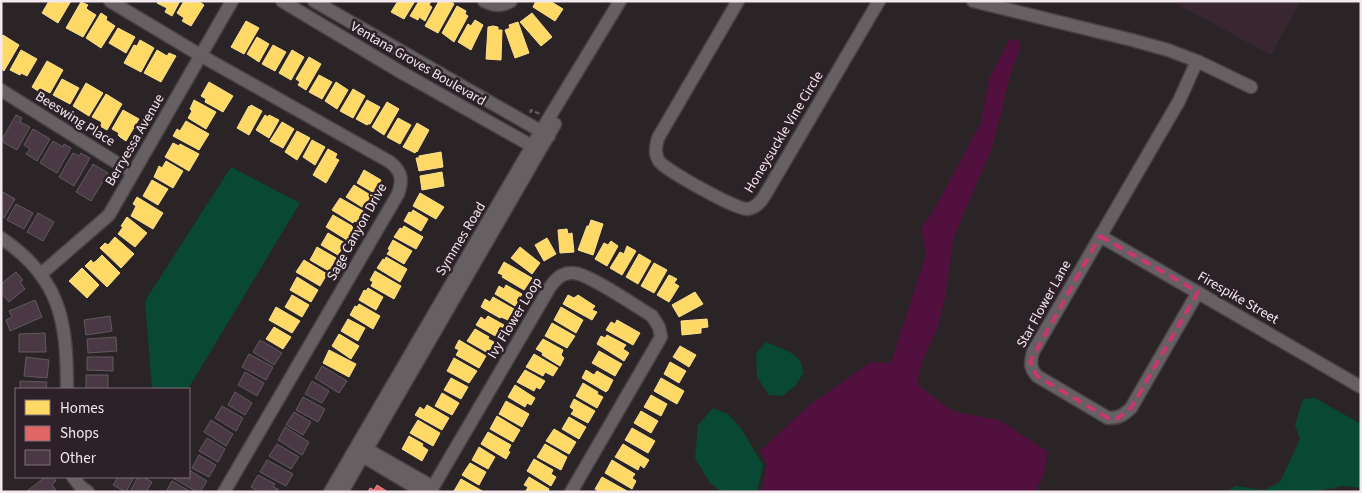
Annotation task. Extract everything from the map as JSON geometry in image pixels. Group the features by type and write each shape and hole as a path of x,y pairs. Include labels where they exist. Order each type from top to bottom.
{"street":[{"name":"Sage Canyon Drive","path":"110,1 390,162 399,169 401,177 398,194 224,492"},
{"name":"Berryessa Avenue","path":"41,274 109,215 232,1"},
{"name":"Ventana Groves Boulevard","path":"282,1 399,71 536,149"},
{"name":"Ventana Groves Boulevard","path":"314,1 545,133"},
{"path":"484,1 495,6 504,6 511,1"},
{"name":"Symmes Road","path":"330,492 360,450 620,1"},
{"name":"Symmes Road","path":"545,133 626,1"},
{"name":"Honeysuckle Vine Circle","path":"738,1 658,138 656,148 657,156 665,167 733,206 746,209 760,203 879,1"},
{"path":"973,1 1132,40 1197,61 1251,87"},
{"name":"Star Flower Lane","path":"1197,61 1179,101 1033,352 1030,362 1031,369 1037,376 1108,418 1118,418 1131,408 1198,292"},
{"name":"Beeswing Place","path":"1,90 133,173"},
{"name":"Firespike Street","path":"1100,236 1361,387"},
{"path":"1,238 23,254 41,274 52,293 62,320 67,350 67,388"},
{"name":"Ivy Flower Loop","path":"360,450 428,490 550,287 559,276 572,273 585,276 652,316 660,327 661,337 571,492"},
{"name":"Symmes Road","path":"342,492 360,450"},
{"path":"74,478 88,492"}],"highlighted area":[{"path":"1100,236 1198,292 1131,408 1118,418 1108,418 1037,376 1030,362"}],"shaded area":[{"path":"1171,1 1301,1 1271,55"},
{"path":"1018,39 1021,46 1011,73 992,148 953,239 946,295 936,332 922,361 917,384 948,408 960,413 999,420 1047,451 1043,477 1038,487 1035,492 762,492 767,464 760,451 807,407 871,362 891,363 926,254 921,228 934,210 981,122 989,79 1009,40"},
{"path":"231,167 300,203 189,388 152,388 145,301"},
{"path":"766,342 790,352 799,359 804,372 795,386 782,396 769,395 757,377 756,354"},
{"path":"1315,398 1361,424 1361,488 1343,486 1312,492 1227,492 1235,486 1264,490 1280,482 1300,439 1295,425 1303,399"},
{"path":"713,408 728,414 741,428 763,465 757,492 722,492 710,483 695,458 698,425"}],"building: Homes":[{"path":"49,1 71,1 58,23 42,13"},
{"path":"158,1 180,1 172,16 165,12 167,8 157,3"},
{"path":"184,1 198,1 204,5 191,26 182,21 184,18 177,13"},
{"path":"398,1 415,1 404,19 391,12"},
{"path":"419,1 431,1 429,5 432,7 425,21 419,17 418,20 410,16"},
{"path":"439,1 450,1 454,4 438,33 425,26"},
{"path":"536,1 550,1 563,9 555,21 533,7"},
{"path":"81,2 88,5 86,8 96,15 83,37 66,28"},
{"path":"457,6 466,11 465,14 468,16 454,42 442,33"},
{"path":"101,13 107,17 106,20 115,26 101,48 86,38"},
{"path":"532,13 552,37 541,46 520,22"},
{"path":"475,20 483,25 471,50 458,42 468,24 471,26"},
{"path":"246,21 259,28 244,54 231,47"},
{"path":"518,22 529,53 515,58 505,30 510,28 509,25"},
{"path":"488,27 498,27 498,30 502,30 501,60 486,59"},
{"path":"118,28 135,37 126,53 109,43"},
{"path":"3,35 19,45 4,71 1,69 1,38"},
{"path":"257,37 269,44 259,62 247,54"},
{"path":"140,40 154,48 141,72 124,63 134,45 137,46"},
{"path":"273,45 286,52 275,71 262,64"},
{"path":"21,50 37,59 27,76 10,70"},
{"path":"157,50 167,56 169,53 176,56 161,82 144,73"},
{"path":"292,50 304,57 291,80 279,73"},
{"path":"309,57 321,64 306,90 298,85 300,82 296,79"},
{"path":"47,61 63,70 50,93 40,88 38,91 32,87"},
{"path":"319,75 332,82 322,99 309,92"},
{"path":"62,79 79,88 70,104 53,95"},
{"path":"209,82 233,96 223,112 205,102 206,99 201,96"},
{"path":"336,82 348,90 337,109 325,101"},
{"path":"86,83 103,93 89,116 73,106"},
{"path":"353,89 365,96 353,118 340,111"},
{"path":"106,94 122,104 107,130 100,126 102,123 100,121 92,117"},
{"path":"194,100 216,112 206,129 188,118 192,111 190,109"},
{"path":"367,100 380,107 370,124 367,125 356,119"},
{"path":"387,102 399,109 384,135 372,127"},
{"path":"251,105 262,111 249,135 237,128"},
{"path":"123,110 139,119 126,141 118,135 119,133 112,129"},
{"path":"265,115 279,120 269,138 256,130"},
{"path":"398,118 411,125 400,144 387,137"},
{"path":"186,121 209,134 199,150 173,136 177,129 180,131"},
{"path":"282,122 294,129 283,148 270,141"},
{"path":"417,123 429,130 415,153 403,147"},
{"path":"297,131 310,138 297,160 285,152"},
{"path":"312,140 325,147 315,165 303,157"},
{"path":"173,143 179,146 180,144 199,154 189,171 165,157"},
{"path":"328,149 337,154 335,158 339,160 326,183 313,175"},
{"path":"441,152 443,167 419,171 416,158"},
{"path":"166,161 183,171 173,188 154,177 159,166 162,168"},
{"path":"364,170 381,180 374,193 357,183"},
{"path":"442,172 444,186 422,190 420,176"},
{"path":"152,180 168,189 158,205 143,196"},
{"path":"354,185 372,196 365,209 346,197"},
{"path":"420,193 444,207 436,219 413,206"},
{"path":"137,197 163,213 153,229 131,216 136,206 133,204"},
{"path":"340,198 363,211 357,222 354,221 353,223 332,210"},
{"path":"413,210 428,219 421,231 404,221 409,212 411,213"},
{"path":"333,215 354,229 347,240 326,227"},
{"path":"127,217 147,233 135,247 118,234"},
{"path":"591,220 603,224 593,255 578,250"},
{"path":"404,226 423,237 416,249 394,237 400,228 402,229"},
{"path":"567,229 568,234 572,233 574,252 560,253 558,230"},
{"path":"328,233 345,243 338,255 321,245"},
{"path":"115,237 134,254 121,268 100,248 105,243 108,245"},
{"path":"547,238 556,254 544,261 535,245"},
{"path":"393,240 412,251 404,264 387,254"},
{"path":"611,241 618,246 607,266 595,259 604,243 608,245"},
{"path":"627,246 636,251 622,275 610,268 620,252 624,254"},
{"path":"317,247 336,258 329,271 310,260"},
{"path":"520,247 540,263 532,274 511,258"},
{"path":"639,254 651,261 638,284 626,277"},
{"path":"102,255 120,273 107,287 85,266 91,260 93,263"},
{"path":"386,257 407,269 400,282 377,268"},
{"path":"304,260 327,274 320,286 296,272"},
{"path":"504,262 532,278 524,290 498,273"},
{"path":"654,263 667,270 654,293 641,286"},
{"path":"82,268 99,285 87,298 69,281"},
{"path":"375,271 401,286 394,299 371,286 373,282 370,280"},
{"path":"669,275 677,279 674,283 679,286 669,302 657,295"},
{"path":"297,277 318,290 311,302 290,290"},
{"path":"506,285 522,294 515,306 495,294 499,286 504,289"},
{"path":"368,288 383,297 376,310 359,300 364,290 366,291"},
{"path":"695,292 703,304 679,317 672,305"},
{"path":"292,295 309,305 302,317 285,307"},
{"path":"568,295 574,298 578,295 595,306 592,310 597,312 592,320 563,304"},
{"path":"493,297 514,309 508,320 500,318 481,307 485,299 490,302"},
{"path":"359,304 380,316 373,329 350,315 355,306 357,307"},
{"path":"276,307 300,321 292,333 269,320"},
{"path":"561,307 583,320 576,333 554,320"},
{"path":"488,316 504,325 497,337 476,325 481,317 485,320"},
{"path":"348,319 365,328 358,341 341,331"},
{"path":"707,319 708,327 701,328 701,333 682,335 681,321"},
{"path":"617,320 640,333 633,345 606,330 611,322 615,324"},
{"path":"552,323 575,336 567,348 545,336"},
{"path":"274,327 291,337 283,349 266,339"},
{"path":"475,329 494,342 488,353 467,341"},
{"path":"339,334 359,346 351,359 332,346"},
{"path":"607,335 626,345 623,349 629,353 624,361 597,344 601,336 605,338"},
{"path":"543,339 563,350 561,355 564,358 560,366 536,349"},
{"path":"459,340 486,356 479,368 456,355 459,350 455,348"},
{"path":"680,346 696,355 689,367 673,357"},
{"path":"329,350 356,364 349,377 323,363"},
{"path":"599,351 622,364 615,376 592,363"},
{"path":"534,354 558,368 553,376 545,372 543,376 526,367"},
{"path":"454,358 477,371 469,383 447,371"},
{"path":"670,362 686,371 679,383 664,374"},
{"path":"525,370 545,381 540,389 536,387 534,391 517,382"},
{"path":"586,370 594,375 597,371 613,380 606,392 582,378"},
{"path":"451,378 468,387 461,399 444,390"},
{"path":"661,378 684,391 677,404 654,391"},
{"path":"583,383 603,397 597,408 576,396"},
{"path":"515,385 535,398 531,405 527,403 525,407 508,397"},
{"path":"442,393 459,403 452,415 435,406"},
{"path":"651,395 667,404 661,416 644,407"},
{"path":"574,399 595,411 588,423 571,414 574,410 570,407"},
{"path":"506,401 529,414 522,427 499,414"},
{"path":"427,405 449,418 442,430 415,415 420,407 424,410"},
{"path":"641,411 658,421 651,433 634,423"},
{"path":"497,416 520,430 513,442 490,429"},
{"path":"569,417 586,427 579,439 562,429"},
{"path":"418,420 440,433 433,446 410,433"},
{"path":"632,428 655,441 648,453 625,440"},
{"path":"554,429 576,442 569,454 546,441"},
{"path":"488,432 511,445 506,459 481,444"},
{"path":"409,436 423,444 422,446 428,450 422,461 402,449"},
{"path":"545,444 567,457 561,470 537,457"},
{"path":"623,444 649,460 644,468 640,465 638,470 615,457"},
{"path":"479,447 495,457 488,469 472,460"},
{"path":"534,459 553,470 551,474 556,477 551,486 527,471"},
{"path":"612,460 635,474 632,478 636,481 632,489 605,473"},
{"path":"470,463 486,472 479,485 462,475"},
{"path":"529,477 549,489 548,492 526,491 528,487 524,485"},
{"path":"602,477 627,491 600,492 595,489"},
{"path":"461,479 484,492 454,491"}],"building: Shops":[{"path":"377,485 388,492 368,492 370,488 374,490"}],"building: Other":[{"path":"16,115 22,118 20,122 30,127 17,150 1,141"},
{"path":"33,129 50,139 37,161 26,154 30,149 24,145"},
{"path":"53,141 63,147 64,144 71,148 57,173 40,163"},
{"path":"73,153 79,156 81,153 90,158 74,186 59,177"},
{"path":"93,164 108,173 91,201 76,192"},
{"path":"1,191 15,199 4,218 1,216"},
{"path":"16,204 33,213 24,229 7,220"},
{"path":"38,213 54,222 43,241 27,232"},
{"path":"16,272 23,280 20,282 25,289 9,302 1,293 1,284"},
{"path":"35,300 42,317 10,331 6,320 12,317 9,311"},
{"path":"110,316 112,331 86,335 84,320"},
{"path":"45,333 46,352 19,352 19,334"},
{"path":"116,337 117,351 88,353 87,339"},
{"path":"260,340 282,353 274,365 253,352"},
{"path":"249,354 273,367 266,380 242,367"},
{"path":"26,357 49,360 47,378 24,376"},
{"path":"87,357 113,357 113,371 87,370"},
{"path":"322,366 347,381 339,393 315,378"},
{"path":"245,372 264,383 257,396 238,385"},
{"path":"86,375 108,375 108,388 86,388"},
{"path":"20,381 47,382 46,388 20,388"},
{"path":"312,381 329,391 322,403 305,394"},
{"path":"235,392 252,403 245,415 228,405"},
{"path":"303,397 325,409 318,422 296,410"},
{"path":"222,406 243,418 236,431 215,418"},
{"path":"294,412 311,422 303,435 286,425"},
{"path":"211,420 233,434 226,446 204,432"},
{"path":"285,427 309,442 302,455 278,440"},
{"path":"207,438 225,449 218,462 199,451"},
{"path":"277,444 299,457 291,469 269,456"},
{"path":"199,455 216,465 209,477 192,468"},
{"path":"267,460 293,474 286,486 260,472"},
{"path":"190,471 207,481 200,492 173,478 190,478"},
{"path":"258,475 275,484 273,487 278,489 277,492 259,492 251,487"},
{"path":"44,478 54,478 56,481 52,484 56,491 26,492"},
{"path":"117,478 133,478 126,492 113,485"},
{"path":"137,478 145,478 152,482 146,492 130,492"},
{"path":"172,481 191,492 166,492"}]}
